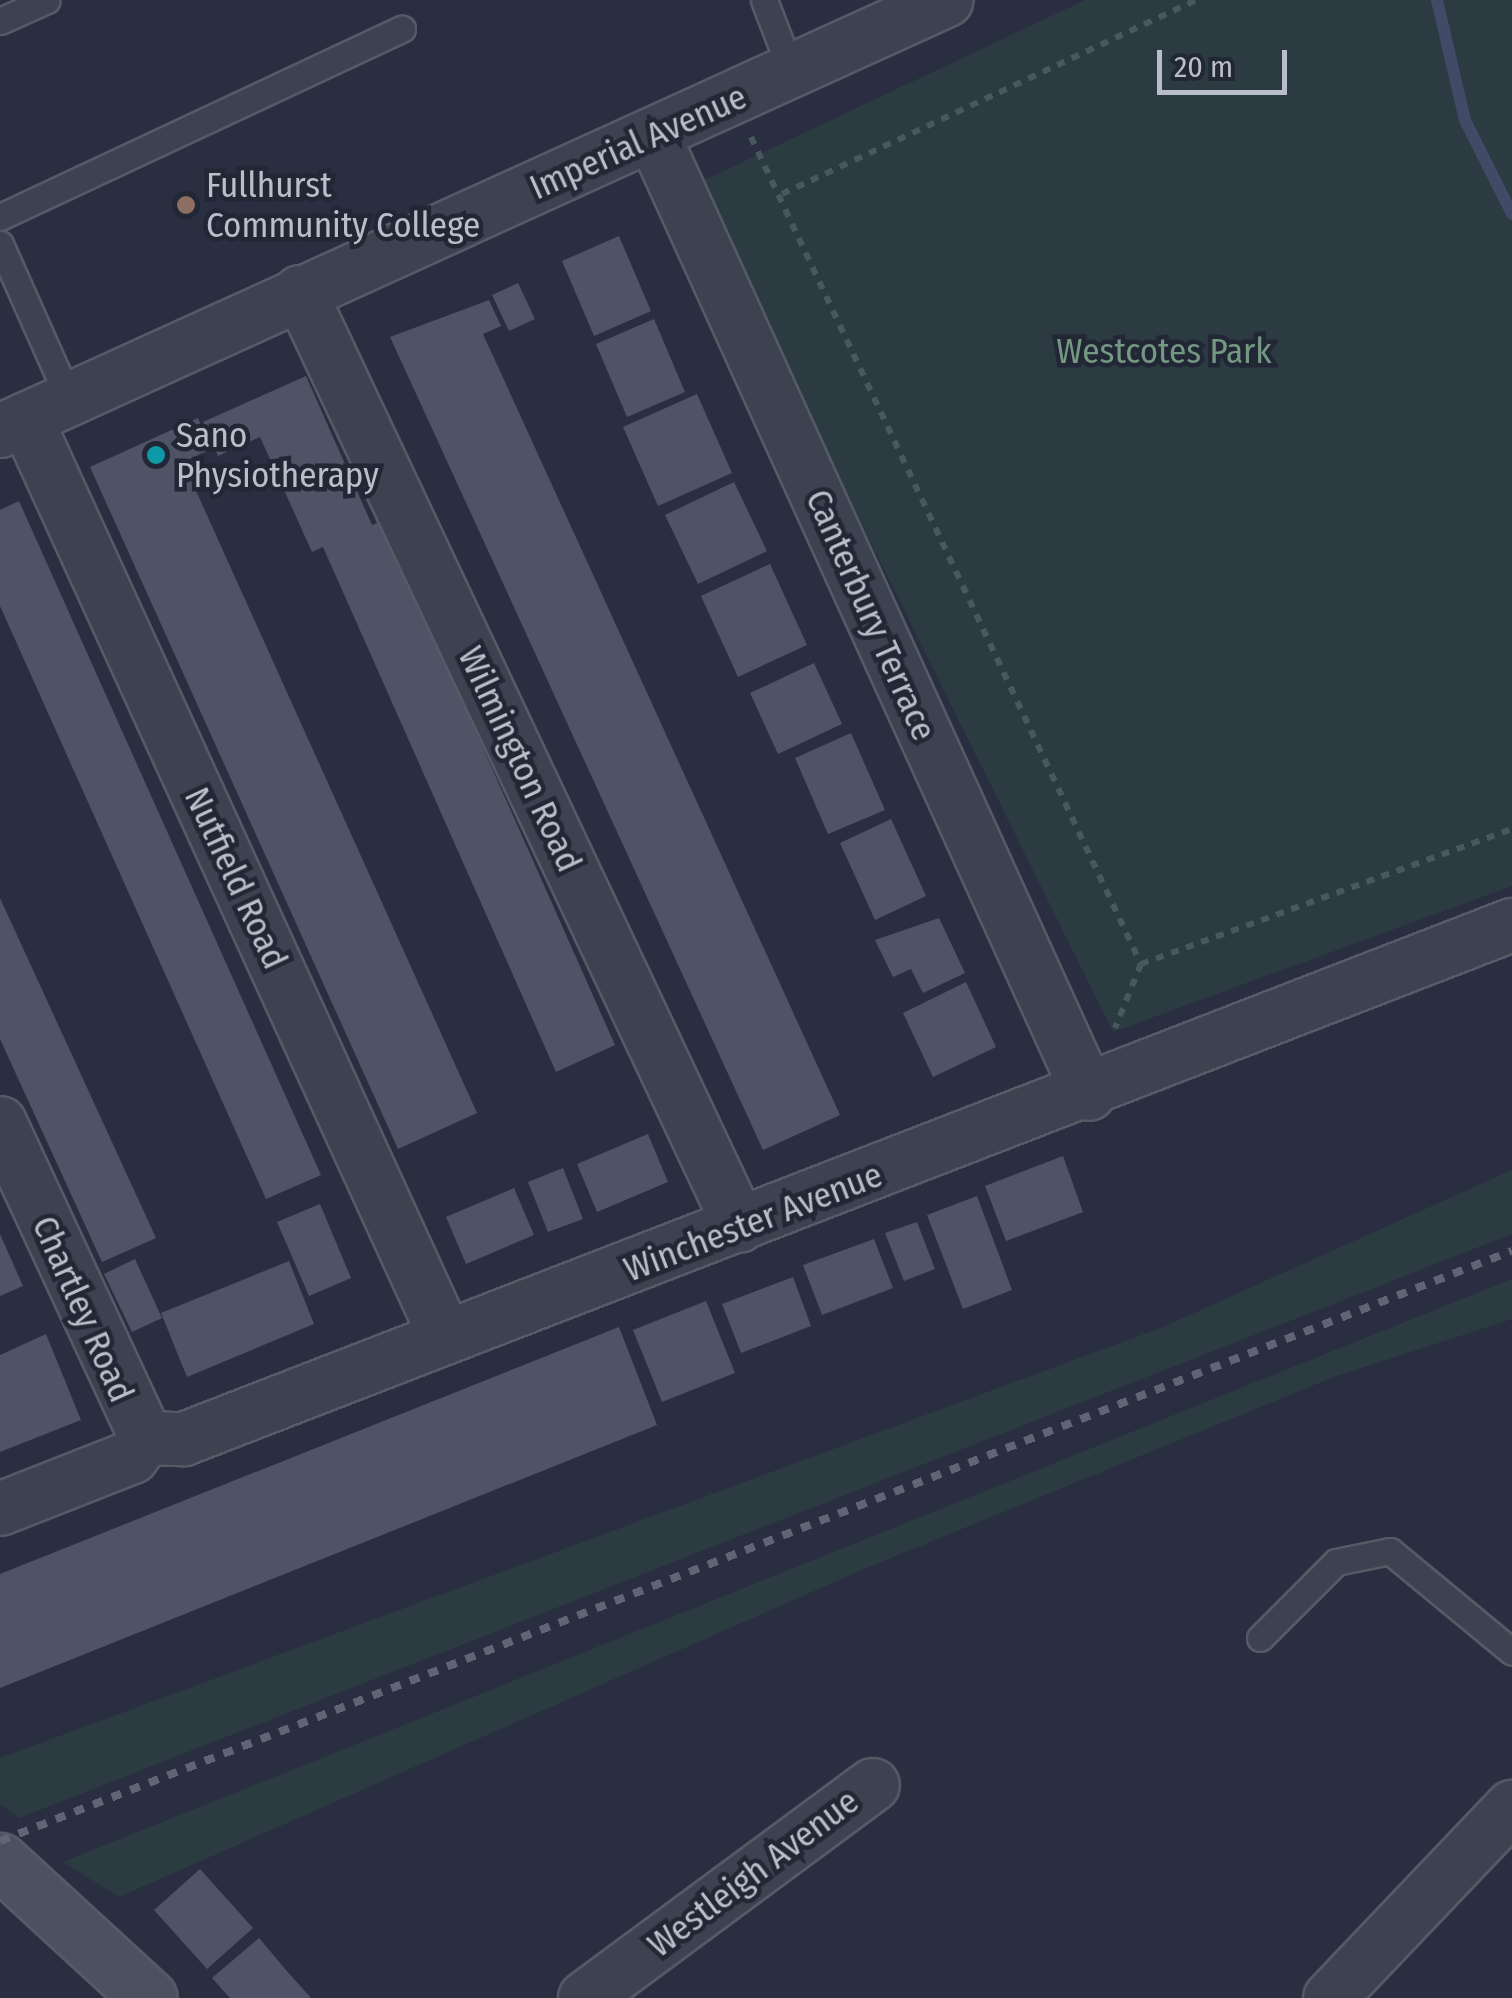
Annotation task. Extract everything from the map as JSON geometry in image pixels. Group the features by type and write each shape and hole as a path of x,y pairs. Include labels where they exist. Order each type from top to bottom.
{"street":[{"name":"Imperial Avenue","path":"32,416 947,0"},
{"name":"Canterbury Terrace","path":"654,136 1089,1094"},
{"name":"Wilmington Road","path":"300,292 740,1226"},
{"name":"Nutfield Road","path":"32,416 446,1336"},
{"name":"Winchester Avenue","path":"146,1438 184,1439 1089,1094 1512,925"},
{"name":"Chartley Road","path":"0,1123 146,1438"},
{"path":"0,1509 132,1458 146,1438"},
{"name":"Westleigh Avenue","path":"585,1998 873,1784"},
{"path":"1330,1998 1512,1807"},
{"path":"0,1862 149,1998"}],"lane":[{"path":"0,22 47,0"},
{"path":"764,0 792,73"},
{"path":"0,218 402,30"},
{"path":"0,244 32,416"},
{"path":"1260,1638 1336,1562 1390,1551 1512,1652"}],"path":[{"path":"782,194 1197,0"},
{"path":"732,101 782,194 1140,964 1089,1094"},
{"path":"1140,964 1512,830"}],"green space":[{"name":"Westcotes Park","path":"1085,0 1512,0 1512,886 1113,1032 694,185"},
{"path":"1512,1170 1512,1234 19,1818 0,1804 0,1758 1163,1327"},
{"path":"1512,1279 1512,1319 1331,1378 864,1569 119,1897 63,1862"}],"building":[{"path":"619,236 651,311 594,336 562,261"},
{"path":"518,283 535,319 509,331 492,295"},
{"path":"489,300 501,326 483,334 840,1115 763,1150 390,337"},
{"path":"654,319 685,392 627,417 596,344"},
{"path":"306,376 372,525 382,521 615,1045 556,1072 323,547 312,552 260,437 218,456 203,422"},
{"path":"697,394 732,473 658,506 623,427"},
{"path":"198,418 211,449 183,462 477,1113 398,1149 90,467"},
{"path":"734,482 767,551 698,584 665,515"},
{"path":"19,501 321,1175 266,1199 0,606 0,510"},
{"path":"770,564 807,645 738,677 701,596"},
{"path":"814,663 842,724 778,754 750,693"},
{"path":"851,733 885,810 828,834 795,758"},
{"path":"891,819 926,896 875,920 840,843"},
{"path":"0,898 156,1238 102,1262 0,1039"},
{"path":"939,918 965,973 923,993 911,969 893,977 875,940"},
{"path":"966,982 996,1047 933,1077 903,1013"},
{"path":"648,1134 668,1182 597,1212 577,1164"},
{"path":"1063,1156 1083,1212 1006,1241 985,1186"},
{"path":"563,1168 583,1219 548,1232 528,1182"},
{"path":"514,1188 534,1235 466,1264 446,1217"},
{"path":"977,1196 1012,1290 963,1309 927,1215"},
{"path":"320,1204 351,1278 309,1296 277,1222"},
{"path":"917,1222 935,1269 904,1281 885,1233"},
{"path":"0,1234 23,1286 0,1296"},
{"path":"874,1239 893,1288 822,1315 803,1265"},
{"path":"135,1259 162,1318 132,1332 104,1274"},
{"path":"289,1261 314,1324 187,1377 161,1313"},
{"path":"793,1277 811,1326 741,1353 722,1304"},
{"path":"706,1301 735,1373 662,1402 633,1330"},
{"path":"619,1327 657,1425 0,1688 0,1574"},
{"path":"46,1334 81,1420 0,1452 0,1355"},
{"path":"200,1869 253,1928 207,1969 154,1910"},
{"path":"259,1938 311,1998 230,1998 212,1978"}],"waterway":[{"path":"1437,0 1465,120 1512,214"}],"railway":[{"path":"0,1841 1512,1251"}],"place":[{"name":"Fullhurst Community College","path":"186,205"},
{"name":"Sano Physiotherapy","path":"156,455"}]}
